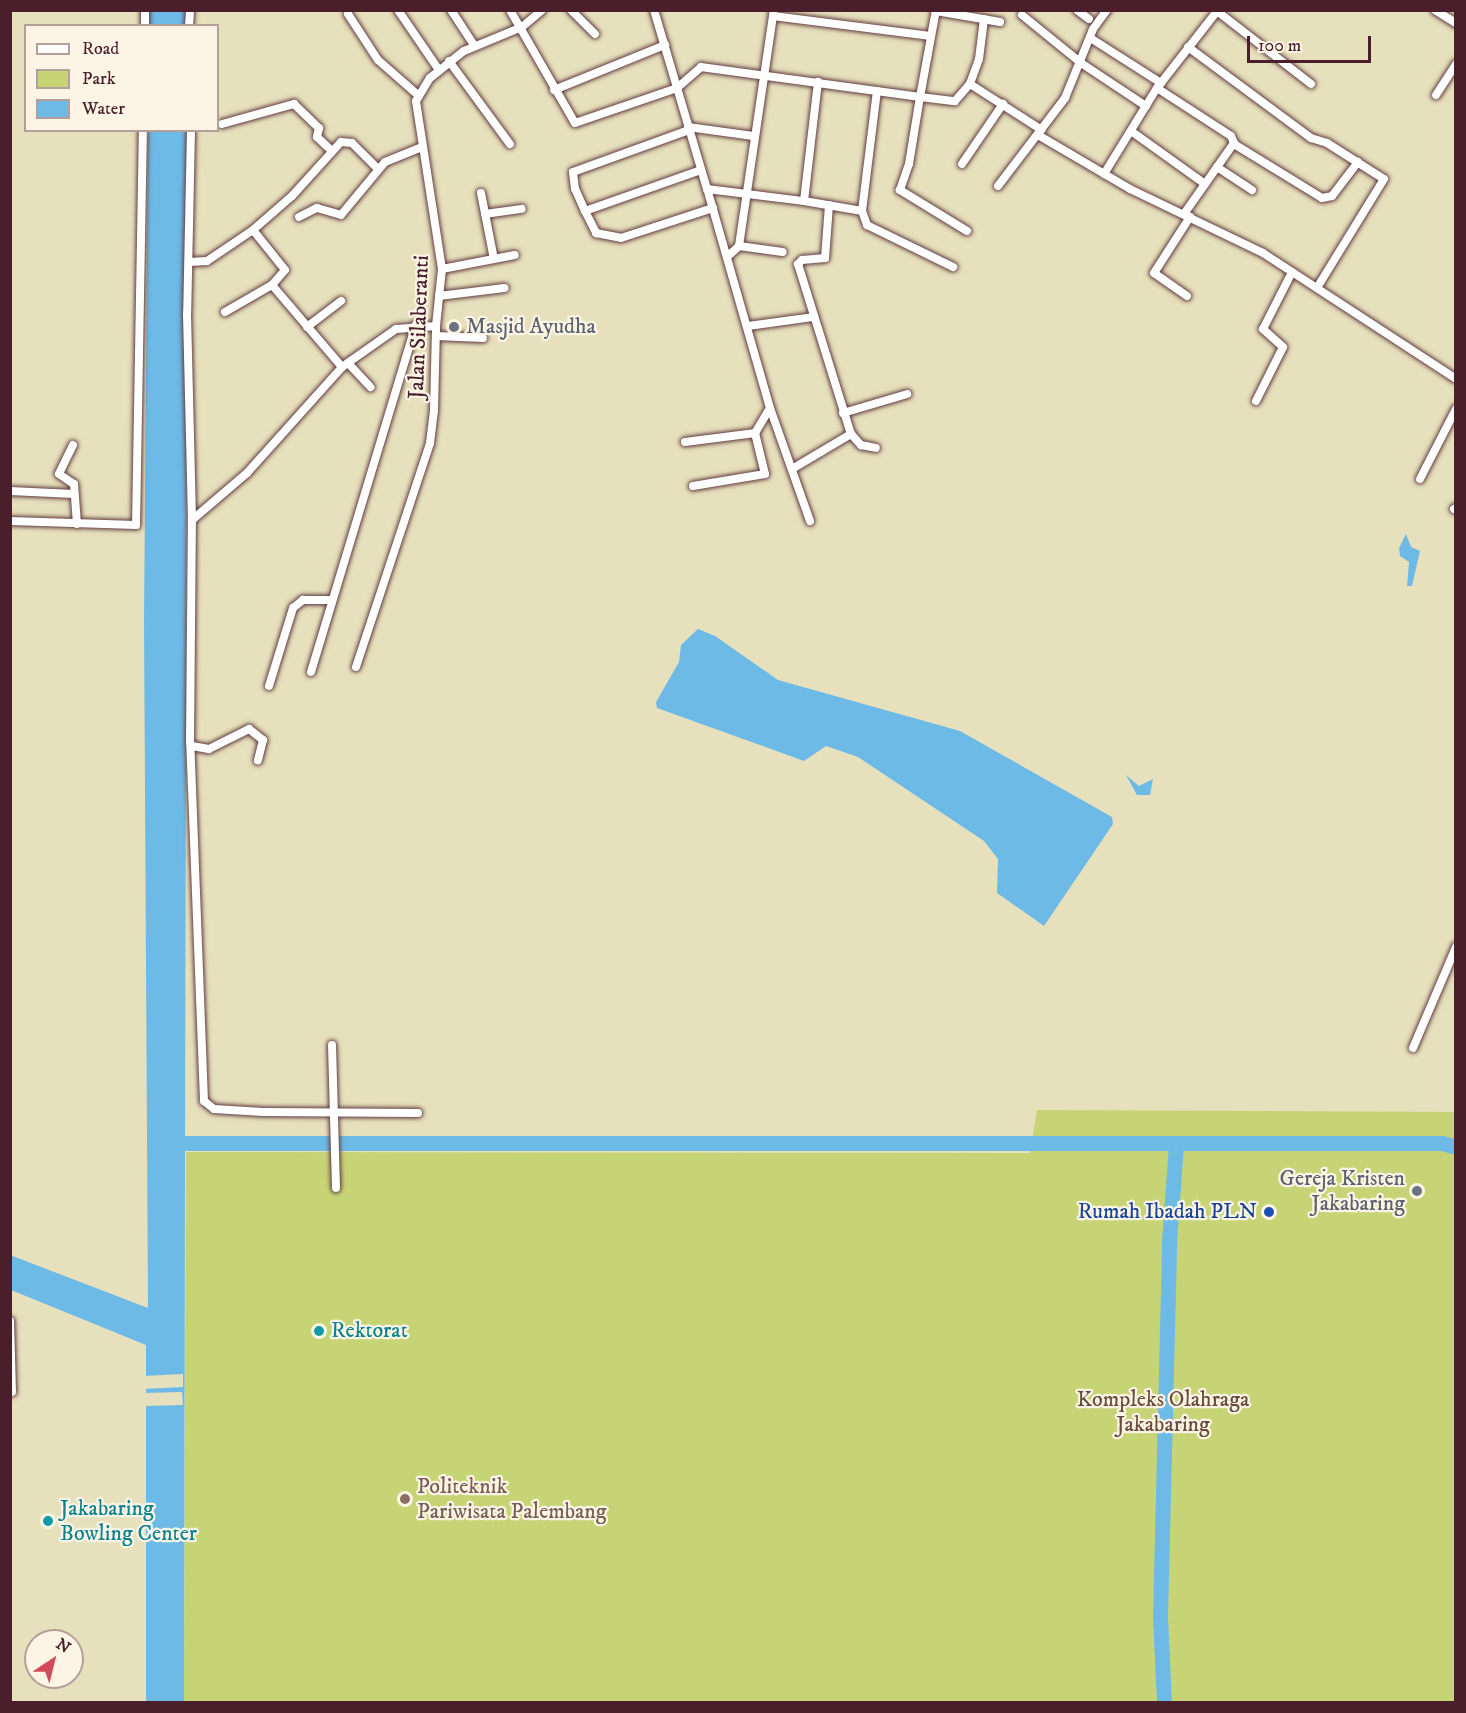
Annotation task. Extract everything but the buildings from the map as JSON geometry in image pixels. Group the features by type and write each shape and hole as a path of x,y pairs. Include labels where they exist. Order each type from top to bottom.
{"street":[{"path":"398,10 439,70"},
{"path":"451,10 474,45"},
{"path":"510,10 522,27 573,123 677,88 701,67 955,101 970,84 979,59 984,19"},
{"path":"348,14 378,60 418,95 449,61 474,45 522,27 542,10"},
{"path":"571,10 595,34"},
{"path":"654,10 728,256 770,408 810,521"},
{"path":"1077,10 1089,19"},
{"path":"998,186 1065,98 1082,63 1096,24 1107,10"},
{"path":"1436,10 1455,23"},
{"path":"967,231 900,190 911,154 936,11 1000,22"},
{"path":"1104,174 1159,86 1218,11 1311,84"},
{"path":"728,256 739,246 753,136 774,13 931,36"},
{"path":"1022,15 1082,63 1146,106"},
{"path":"1092,39 1231,136 1234,144 1323,198 1332,196 1358,162"},
{"path":"554,90 665,45"},
{"path":"1188,47 1311,138 1327,143 1358,162 1384,182 1317,288"},
{"path":"449,61 510,144"},
{"path":"1436,95 1455,64"},
{"path":"804,201 818,82"},
{"path":"970,84 1104,174 1292,272 1455,379"},
{"path":"877,91 862,211 867,225 953,267"},
{"name":"Jalan Silaberanti","path":"356,667 430,443 435,336 442,269 415,107 418,95"},
{"path":"222,124 294,104 319,128 316,137 331,150"},
{"path":"962,164 1003,104"},
{"path":"713,208 621,238 596,232 575,189 573,172 689,128 753,136"},
{"path":"1131,131 1205,184"},
{"path":"10,521 136,525 144,132"},
{"path":"191,132 189,262 192,746 204,1101 214,1109 418,1113"},
{"path":"189,262 207,261 253,230 292,196 331,150 347,141 378,169"},
{"path":"1188,296 1154,273 1205,184 1234,144"},
{"path":"299,217 317,208 341,215 378,169 392,158 422,147"},
{"path":"1217,167 1252,190"},
{"path":"585,211 701,170"},
{"path":"707,189 862,211"},
{"path":"481,194 494,259"},
{"path":"829,205 825,258 802,260 798,264 851,434 861,445 876,448"},
{"path":"485,214 522,209"},
{"path":"225,312 272,285 285,270 253,230"},
{"path":"739,246 783,252"},
{"path":"442,269 515,255"},
{"path":"1256,401 1283,347 1263,329 1292,272"},
{"path":"272,285 307,327 370,387"},
{"path":"439,296 505,288"},
{"path":"307,327 341,301"},
{"path":"748,326 814,317"},
{"path":"192,520 247,473 345,365 396,329 416,325 436,326"},
{"path":"311,672 416,325"},
{"path":"435,336 483,338"},
{"path":"843,414 907,394"},
{"path":"693,486 765,474 755,432 770,408"},
{"path":"1420,479 1455,409"},
{"path":"685,442 755,432"},
{"path":"792,469 851,434"},
{"path":"73,446 59,474 75,484 77,524"},
{"path":"10,491 74,494"},
{"path":"269,686 293,608 303,600 332,600"},
{"path":"192,746 209,748 249,729 263,740 258,760"},
{"path":"1413,1048 1455,947"},
{"path":"332,1045 336,1188"},
{"path":"10,1321 12,1392"}],"green space":[{"name":"Kompleks Olahraga Jakabaring","path":"1037,1110 1455,1112 1455,1702 184,1702 186,1152 1030,1153"}],"water":[{"path":"149,11 187,11 187,24 148,24"},
{"path":"148,132 187,132 184,1702 146,1702 146,1345 11,1290 10,1255 148,1308 144,621"},
{"path":"1406,534 1411,547 1420,551 1412,586 1407,586 1409,562 1400,556 1399,548"},
{"path":"698,629 715,636 778,680 960,731 1112,817 1113,824 1044,926 997,893 998,859 984,841 858,757 826,746 804,761 657,708 656,702 679,662 681,645"},
{"path":"1126,775 1139,786 1153,779 1150,795 1137,795"}],"pier":[{"path":"183,1374 183,1387 143,1389 143,1376"},
{"path":"182,1392 183,1405 143,1406 143,1393"}],"waterway":[{"path":"187,1143 1442,1143 1456,1147"},
{"path":"1164,1702 1160,1617 1169,1242 1176,1144"}],"place":[{"name":"Masjid Ayudha","path":"454,327"},
{"name":"Gereja Kristen Jakabaring","path":"1417,1191"},
{"name":"Rumah Ibadah PLN","path":"1269,1212"},
{"name":"Rektorat","path":"319,1331"},
{"name":"Politeknik Pariwisata Palembang","path":"405,1499"},
{"name":"Jakabaring Bowling Center","path":"48,1521"}]}
